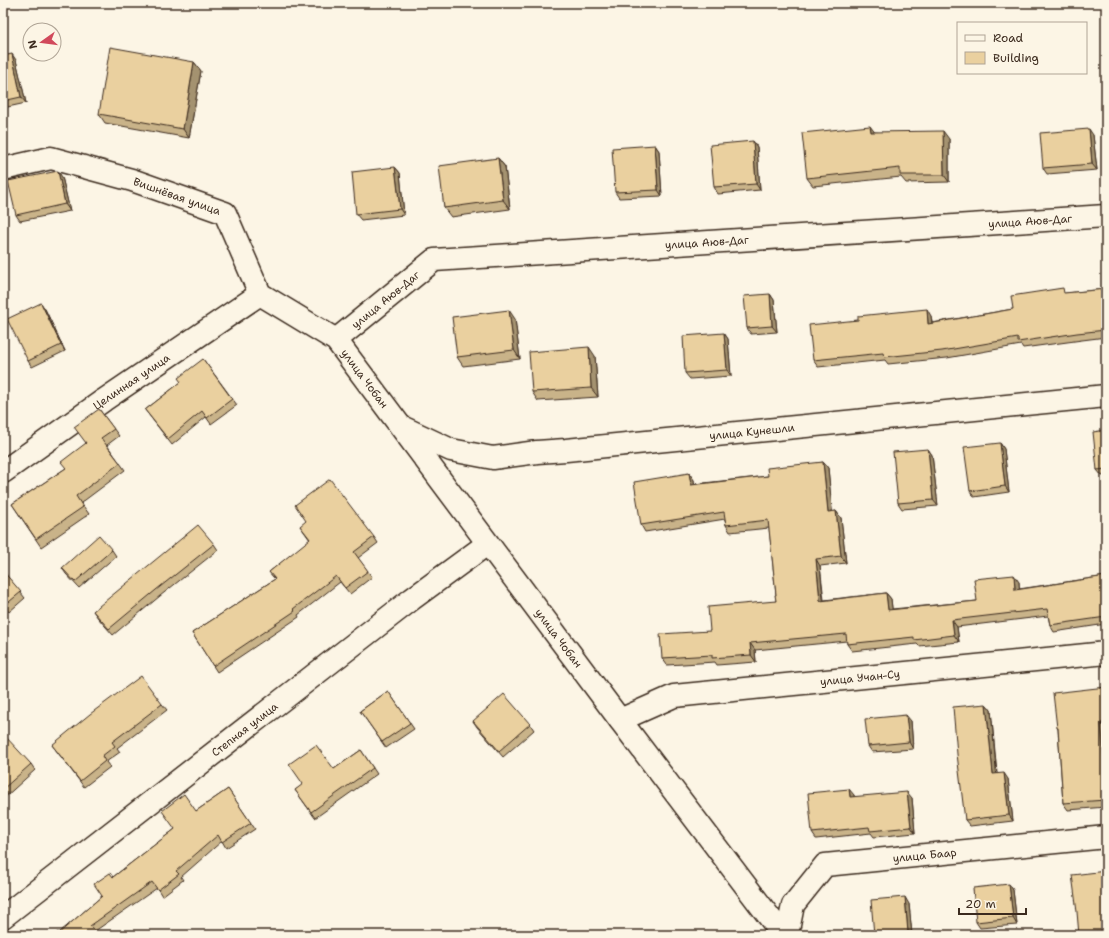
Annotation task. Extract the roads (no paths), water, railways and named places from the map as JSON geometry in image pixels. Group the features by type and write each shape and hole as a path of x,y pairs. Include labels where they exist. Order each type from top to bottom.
{"street":[{"name":"Вишнёвая улица","path":"3,169 51,158 132,180 225,213 260,294"},
{"name":"улица Аюв-Даг","path":"336,340 434,260 1106,216"},
{"path":"260,294 336,340"},
{"name":"Целинная улица","path":"3,472 104,400 260,294"},
{"name":"улица Чобан","path":"336,340 487,544 782,935"},
{"name":"улица Кунешли","path":"402,428 451,450 493,458 537,452 1106,396"},
{"name":"Степная улица","path":"3,917 406,604 487,544"},
{"name":"улица Учан-Су","path":"620,720 674,696 1106,654"},
{"name":"улица Баар","path":"787,935 793,905 824,865 1106,837"}]}
